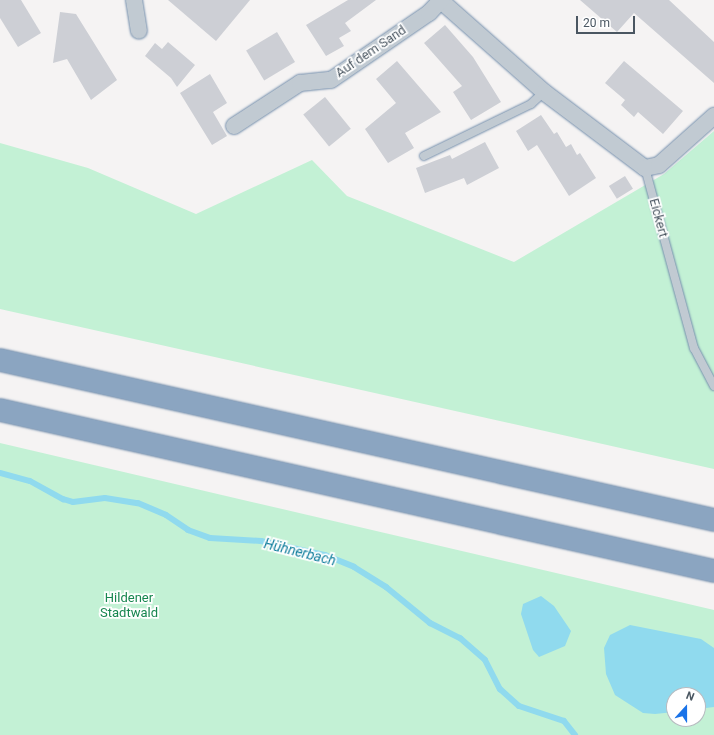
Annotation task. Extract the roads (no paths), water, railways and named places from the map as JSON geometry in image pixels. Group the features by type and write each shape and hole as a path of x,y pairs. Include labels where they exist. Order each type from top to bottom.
{"highway":[{"path":"0,360 714,520"},
{"path":"0,410 714,571"}],"street":[{"path":"134,0 139,32"},
{"path":"441,0 544,92 645,168 659,165 714,116"},
{"name":"Auf dem Sand","path":"234,126 300,82 331,80 430,13 441,0"}],"lane":[{"path":"424,156 531,104 544,92"},
{"name":"Eickert","path":"645,168 694,348 714,386"}],"water":[{"path":"541,596 554,606 571,631 565,646 539,657 533,650 521,614 523,604"},
{"path":"630,625 701,639 714,648 714,707 706,708 706,687 666,687 666,713 655,714 643,713 615,695 606,674 604,648 610,635"}],"waterway":[{"name":"Hühnerbach","path":"0,473 30,481 63,499 73,502 105,498 138,503 166,515 188,530 210,538 261,541 325,555 354,567 386,587 430,623 460,638 485,660 500,689 519,706 564,721 575,735"}],"park label":[{"name":"Hildener Stadtwald","path":"129,606"}]}
